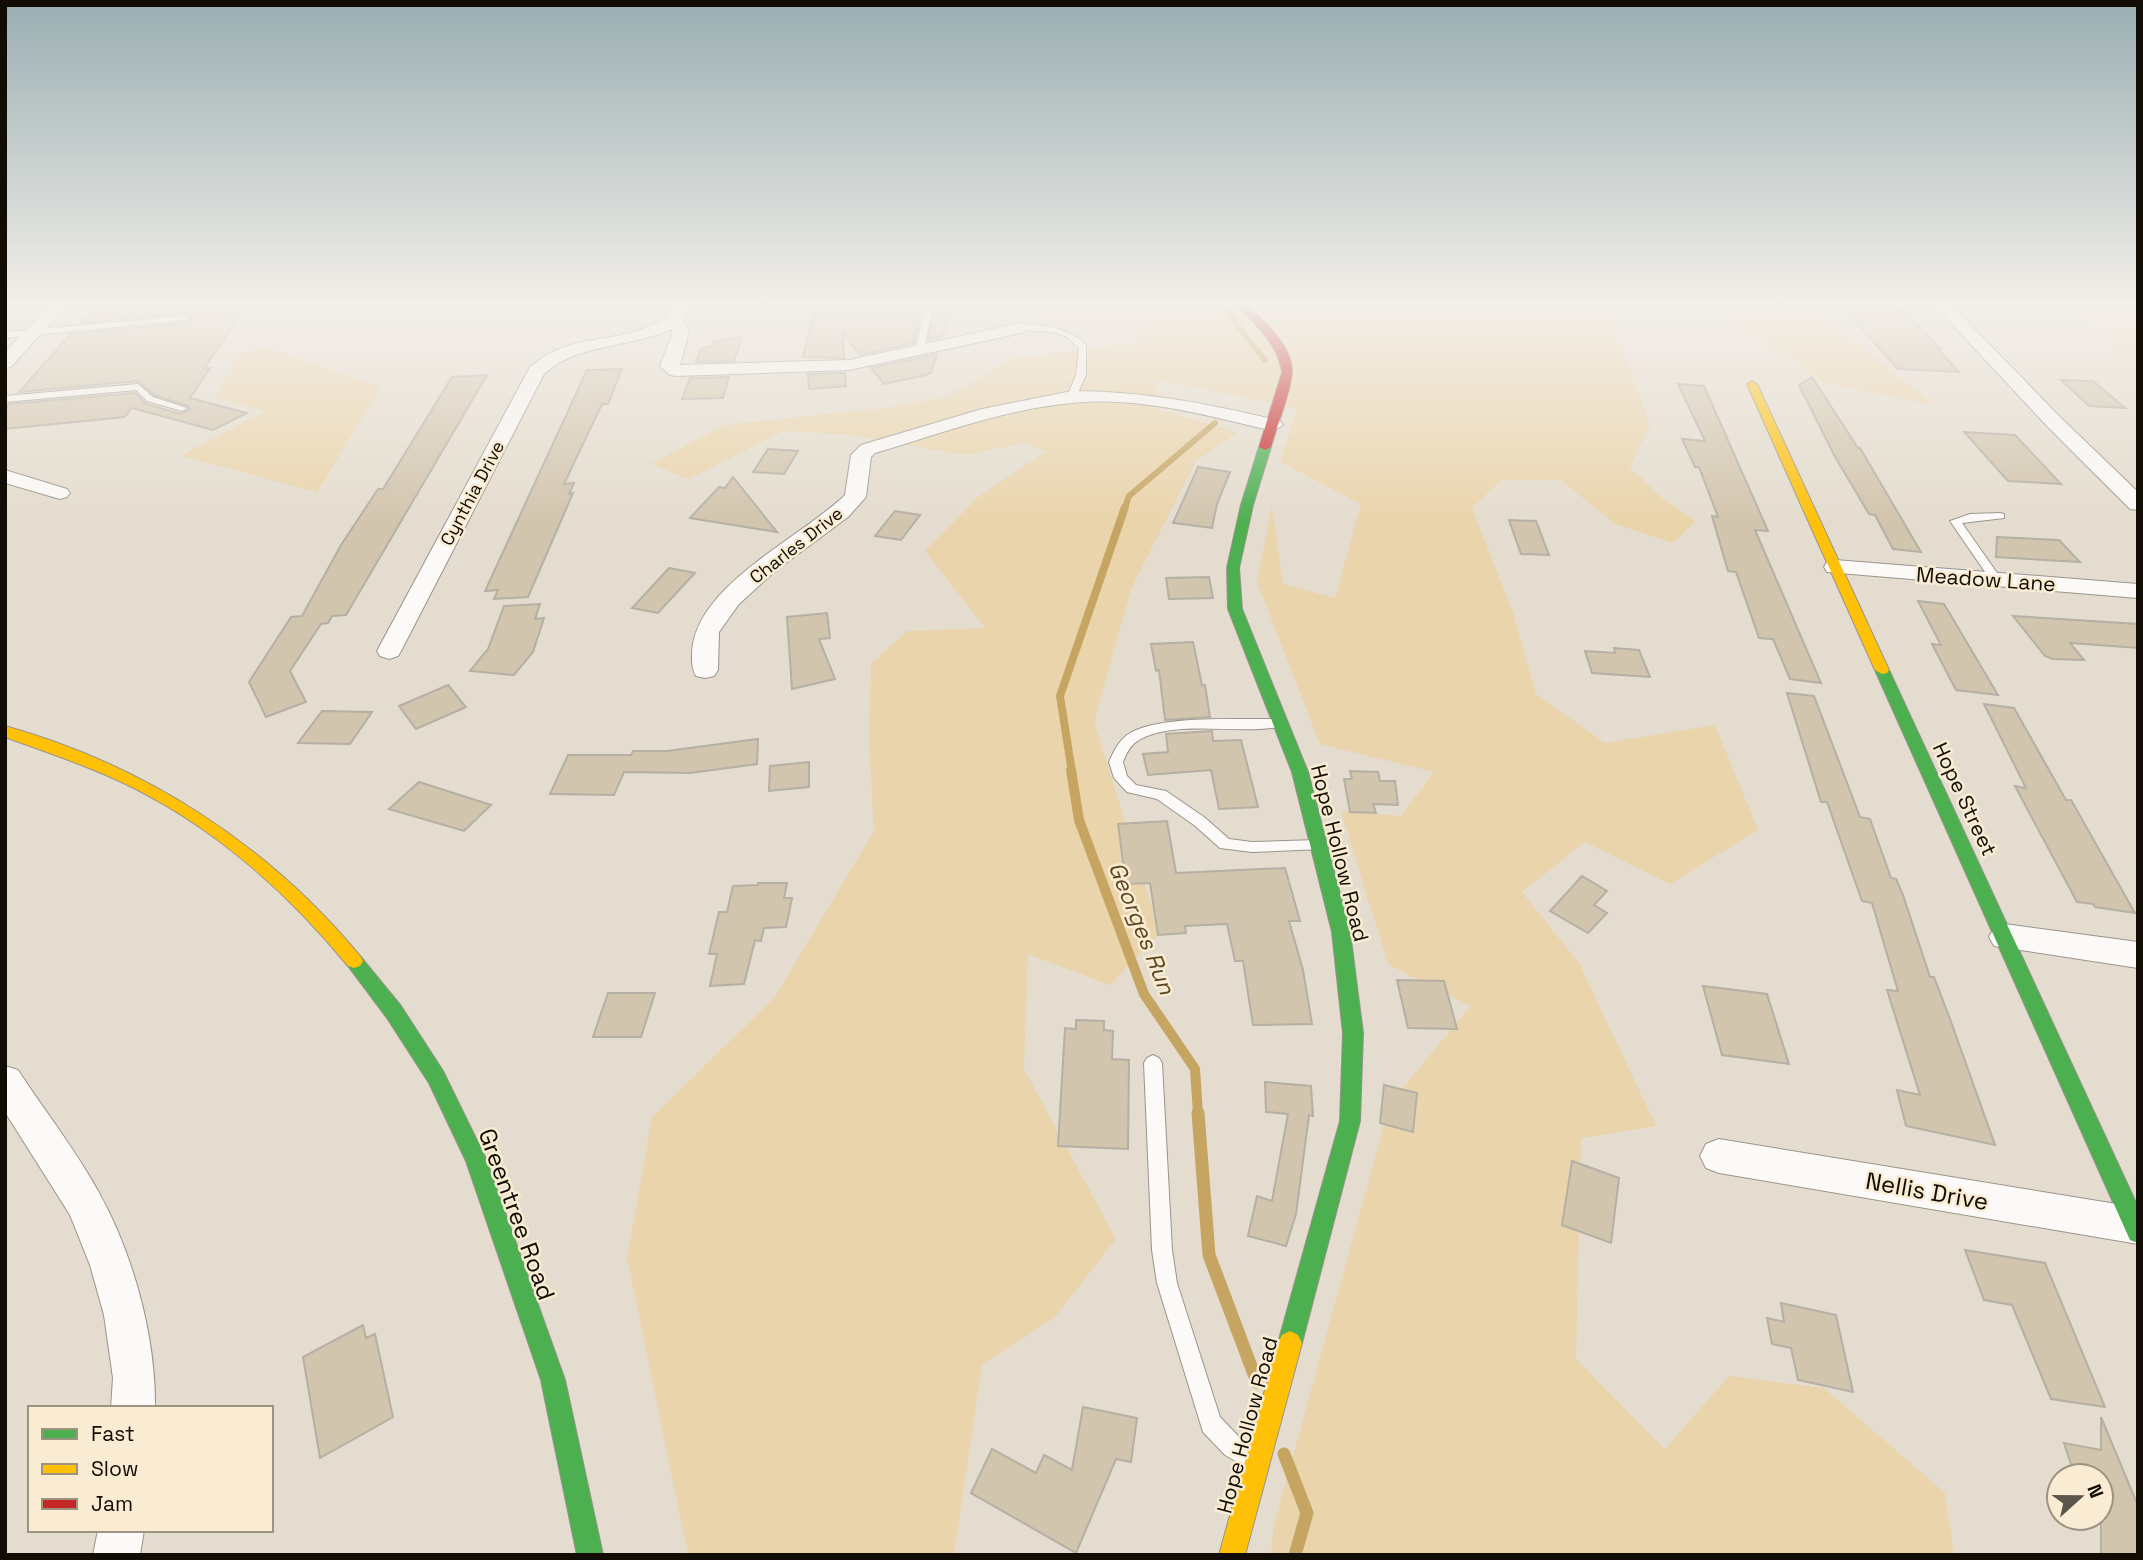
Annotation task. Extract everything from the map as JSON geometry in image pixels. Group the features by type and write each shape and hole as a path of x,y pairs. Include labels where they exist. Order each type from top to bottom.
{"main road":[{"name":"Hope Hollow Road","path":"1232,1555 1259,1464 1350,1121 1353,1033 1341,932 1300,772 1235,609 1233,568 1247,505 1285,379"},
{"name":"Hope Street","path":"1752,384 2136,1229"},
{"name":"Greentree Road","path":"5,730 110,771 174,802 238,848 295,896 335,937 394,1012 436,1077 476,1159 553,1380 590,1555"}],"street":[{"name":"Cynthia Drive","path":"389,651 532,379"},
{"path":"2013,379 2138,503"},
{"name":"Charles Drive","path":"705,670 705,635 716,615 735,593 840,512 855,497 861,455 869,449 989,413 1072,397 1115,397 1196,407 1273,425"},
{"path":"5,476 60,493"},
{"name":"Meadow Lane","path":"1835,567 2138,591"},
{"path":"2005,937 2138,955"},
{"path":"5,1081 85,1204 110,1265 125,1315 134,1378 133,1406"},
{"name":"Nellis Drive","path":"1719,1156 2136,1229"},
{"path":"116,1555 121,1532"}],"lane":[{"path":"1072,397 1079,379"},
{"path":"5,399 138,387 150,399 182,408"},
{"path":"1997,580 1955,521 1970,517 2000,516"},
{"path":"1281,723 1160,729 1135,737 1121,750 1116,762 1121,778 1132,789 1161,795 1199,821 1225,844 1252,847 1319,845"},
{"path":"1153,1063 1162,1250 1167,1283 1211,1423 1233,1447 1259,1464"}],"shaded area":[{"path":"226,379 357,379 381,387 317,492 181,456 265,411 216,397"},
{"path":"978,379 1633,379 1650,425 1630,467 1661,497 1696,521 1673,543 1615,524 1561,480 1501,480 1472,508 1513,613 1536,694 1605,743 1715,725 1758,830 1670,884 1585,842 1522,892 1579,963 1656,1126 1581,1138 1576,1359 1665,1449 1729,1376 1824,1388 1945,1493 1954,1555 1271,1555 1274,1525 1390,1103 1471,1006 1388,964 1341,811 1401,816 1434,772 1320,744 1257,582 1272,505 1283,584 1335,598 1361,504 1280,462 1297,409 1157,379 1157,409 1238,432 1196,461 1131,589 1094,722 1160,933 1110,985 1028,954 1024,1069 1116,1239 1055,1317 982,1365 954,1555 688,1555 627,1258 652,1117 775,997 874,831 869,740 871,664 907,631 985,628 925,551 978,497 1047,451 1024,443 965,455 843,434 784,431 688,479 651,464 724,425 883,408 945,397"},
{"path":"1818,379 1902,379 1936,406 1822,382"}],"building":[{"path":"31,379 203,379 190,398 247,413 213,430 132,408 125,417 5,429 5,409 9,404 135,393 146,404 181,414 190,409 154,395 138,381 19,392"},
{"path":"451,379 485,379 346,615 332,616 328,623 321,624 290,671 306,702 266,717 249,682 291,617 302,616 341,545 378,489 383,489"},
{"path":"583,379 618,379 608,404 602,404 564,484 574,483 569,494 573,493 528,597 494,599 498,590 485,591"},
{"path":"690,379 728,379 723,398 682,399"},
{"path":"808,379 845,379 846,386 809,389"},
{"path":"880,379 908,379 884,384"},
{"path":"1813,379 1860,448 1921,552 1893,549 1875,515 1869,514 1834,455 1799,385"},
{"path":"2061,380 2093,381 2125,408 2089,406"},
{"path":"1678,384 1704,386 1768,531 1755,530 1821,683 1790,679 1773,639 1759,638 1736,572 1728,571 1712,516 1718,517 1699,467 1695,467 1682,439 1705,441"},
{"path":"1964,432 2015,435 2061,484 2008,481"},
{"path":"768,449 798,451 784,474 753,472"},
{"path":"1198,467 1230,472 1217,504 1212,528 1173,523"},
{"path":"733,477 777,532 690,518 719,487 725,488"},
{"path":"895,511 920,515 901,540 875,536"},
{"path":"1509,520 1536,521 1549,555 1521,554"},
{"path":"1997,537 2059,540 2080,562 1996,557"},
{"path":"669,568 695,573 658,613 632,608"},
{"path":"1209,577 1213,598 1169,599 1166,578"},
{"path":"1918,601 1944,604 1998,695 1956,690 1932,644 1941,645"},
{"path":"540,604 535,619 544,618 533,652 514,675 470,671 488,649 504,606"},
{"path":"827,613 830,638 819,639 835,679 792,689 787,617"},
{"path":"2013,616 2138,624 2138,648 2070,643 2084,660 2053,659 2045,656"},
{"path":"1193,642 1202,685 1205,685 1210,717 1165,720 1159,670 1156,671 1151,644"},
{"path":"1614,648 1639,650 1650,677 1592,673 1585,651 1615,653"},
{"path":"448,685 466,707 416,729 399,706"},
{"path":"1787,693 1814,696 1860,817 1870,819 1891,878 1896,879 1903,895 1930,977 1934,977 1995,1145 1906,1126 1897,1090 1920,1095 1887,990 1898,991 1872,903 1862,901 1827,802 1821,802"},
{"path":"1984,704 2014,708 2066,800 2071,800 2135,913 2077,902 2015,786 2026,788"},
{"path":"322,711 372,712 350,744 298,743"},
{"path":"1212,731 1213,741 1241,740 1258,807 1219,809 1211,770 1148,775 1143,754 1168,752 1166,734"},
{"path":"758,739 757,764 690,773 624,772 614,795 550,794 568,755 631,755 633,751 667,751"},
{"path":"809,762 809,787 769,791 770,766"},
{"path":"1350,771 1378,772 1380,781 1395,781 1398,805 1373,804 1376,813 1350,812 1344,779 1352,779"},
{"path":"419,782 491,805 464,831 389,809"},
{"path":"1167,821 1176,873 1285,868 1300,921 1289,921 1303,970 1312,1024 1253,1025 1243,961 1235,961 1227,924 1185,926 1186,933 1158,935 1150,883 1126,884 1118,824"},
{"path":"1582,876 1607,891 1594,905 1607,913 1588,933 1550,911"},
{"path":"787,883 784,898 792,898 786,927 764,928 761,941 755,940 744,984 710,986 717,954 709,954 719,912 727,912 733,886"},
{"path":"1397,980 1444,981 1457,1029 1408,1028"},
{"path":"1703,986 1767,994 1789,1064 1722,1055"},
{"path":"608,993 655,993 641,1037 593,1037"},
{"path":"1076,1020 1104,1021 1104,1030 1113,1031 1112,1059 1129,1060 1128,1149 1058,1146 1065,1028 1076,1029"},
{"path":"1265,1082 1311,1086 1313,1116 1309,1115 1296,1214 1286,1246 1248,1236 1257,1196 1272,1201 1288,1114 1266,1112"},
{"path":"1384,1085 1417,1093 1413,1132 1380,1123"},
{"path":"1572,1161 1619,1178 1611,1243 1562,1225"},
{"path":"1965,1250 2045,1263 2105,1407 2051,1399 2012,1305 1984,1300"},
{"path":"1781,1303 1836,1315 1853,1392 1798,1380 1791,1348 1772,1344 1767,1318 1784,1322"},
{"path":"363,1325 366,1338 375,1334 393,1417 320,1458 303,1357"},
{"path":"1083,1407 1137,1418 1131,1462 1116,1459 1076,1553 971,1493 992,1449 1036,1473 1044,1455 1072,1470"},
{"path":"2101,1417 2138,1506 2138,1555 2101,1555 2101,1532 2115,1532 2115,1462 2070,1462 2064,1443 2101,1450"}],"waterway":[{"name":"Georges Run","path":"1125,508 1129,496 1215,423"},
{"name":"Georges Run","path":"1072,772 1060,696 1125,507"},
{"name":"Georges Run","path":"1071,770 1079,820 1144,994 1195,1069 1198,1114"},
{"name":"Georges Run","path":"1198,1113 1209,1255 1257,1382"},
{"name":"Georges Run","path":"1284,1454 1307,1513 1295,1555"}],"traffic: fast":[{"path":"1265,447 1247,505 1233,568 1235,609 1300,772 1341,932 1353,1033 1350,1121 1290,1343"},
{"path":"1882,670 2138,1232"},
{"path":"354,961 394,1012 436,1077 476,1159 553,1380 590,1555"}],"traffic: slow":[{"path":"1752,384 1882,670"},
{"path":"5,731 112,771 183,808 288,890 354,961"},
{"path":"1232,1555 1290,1343"}],"traffic: jam":[{"path":"1265,447 1285,379"}]}
